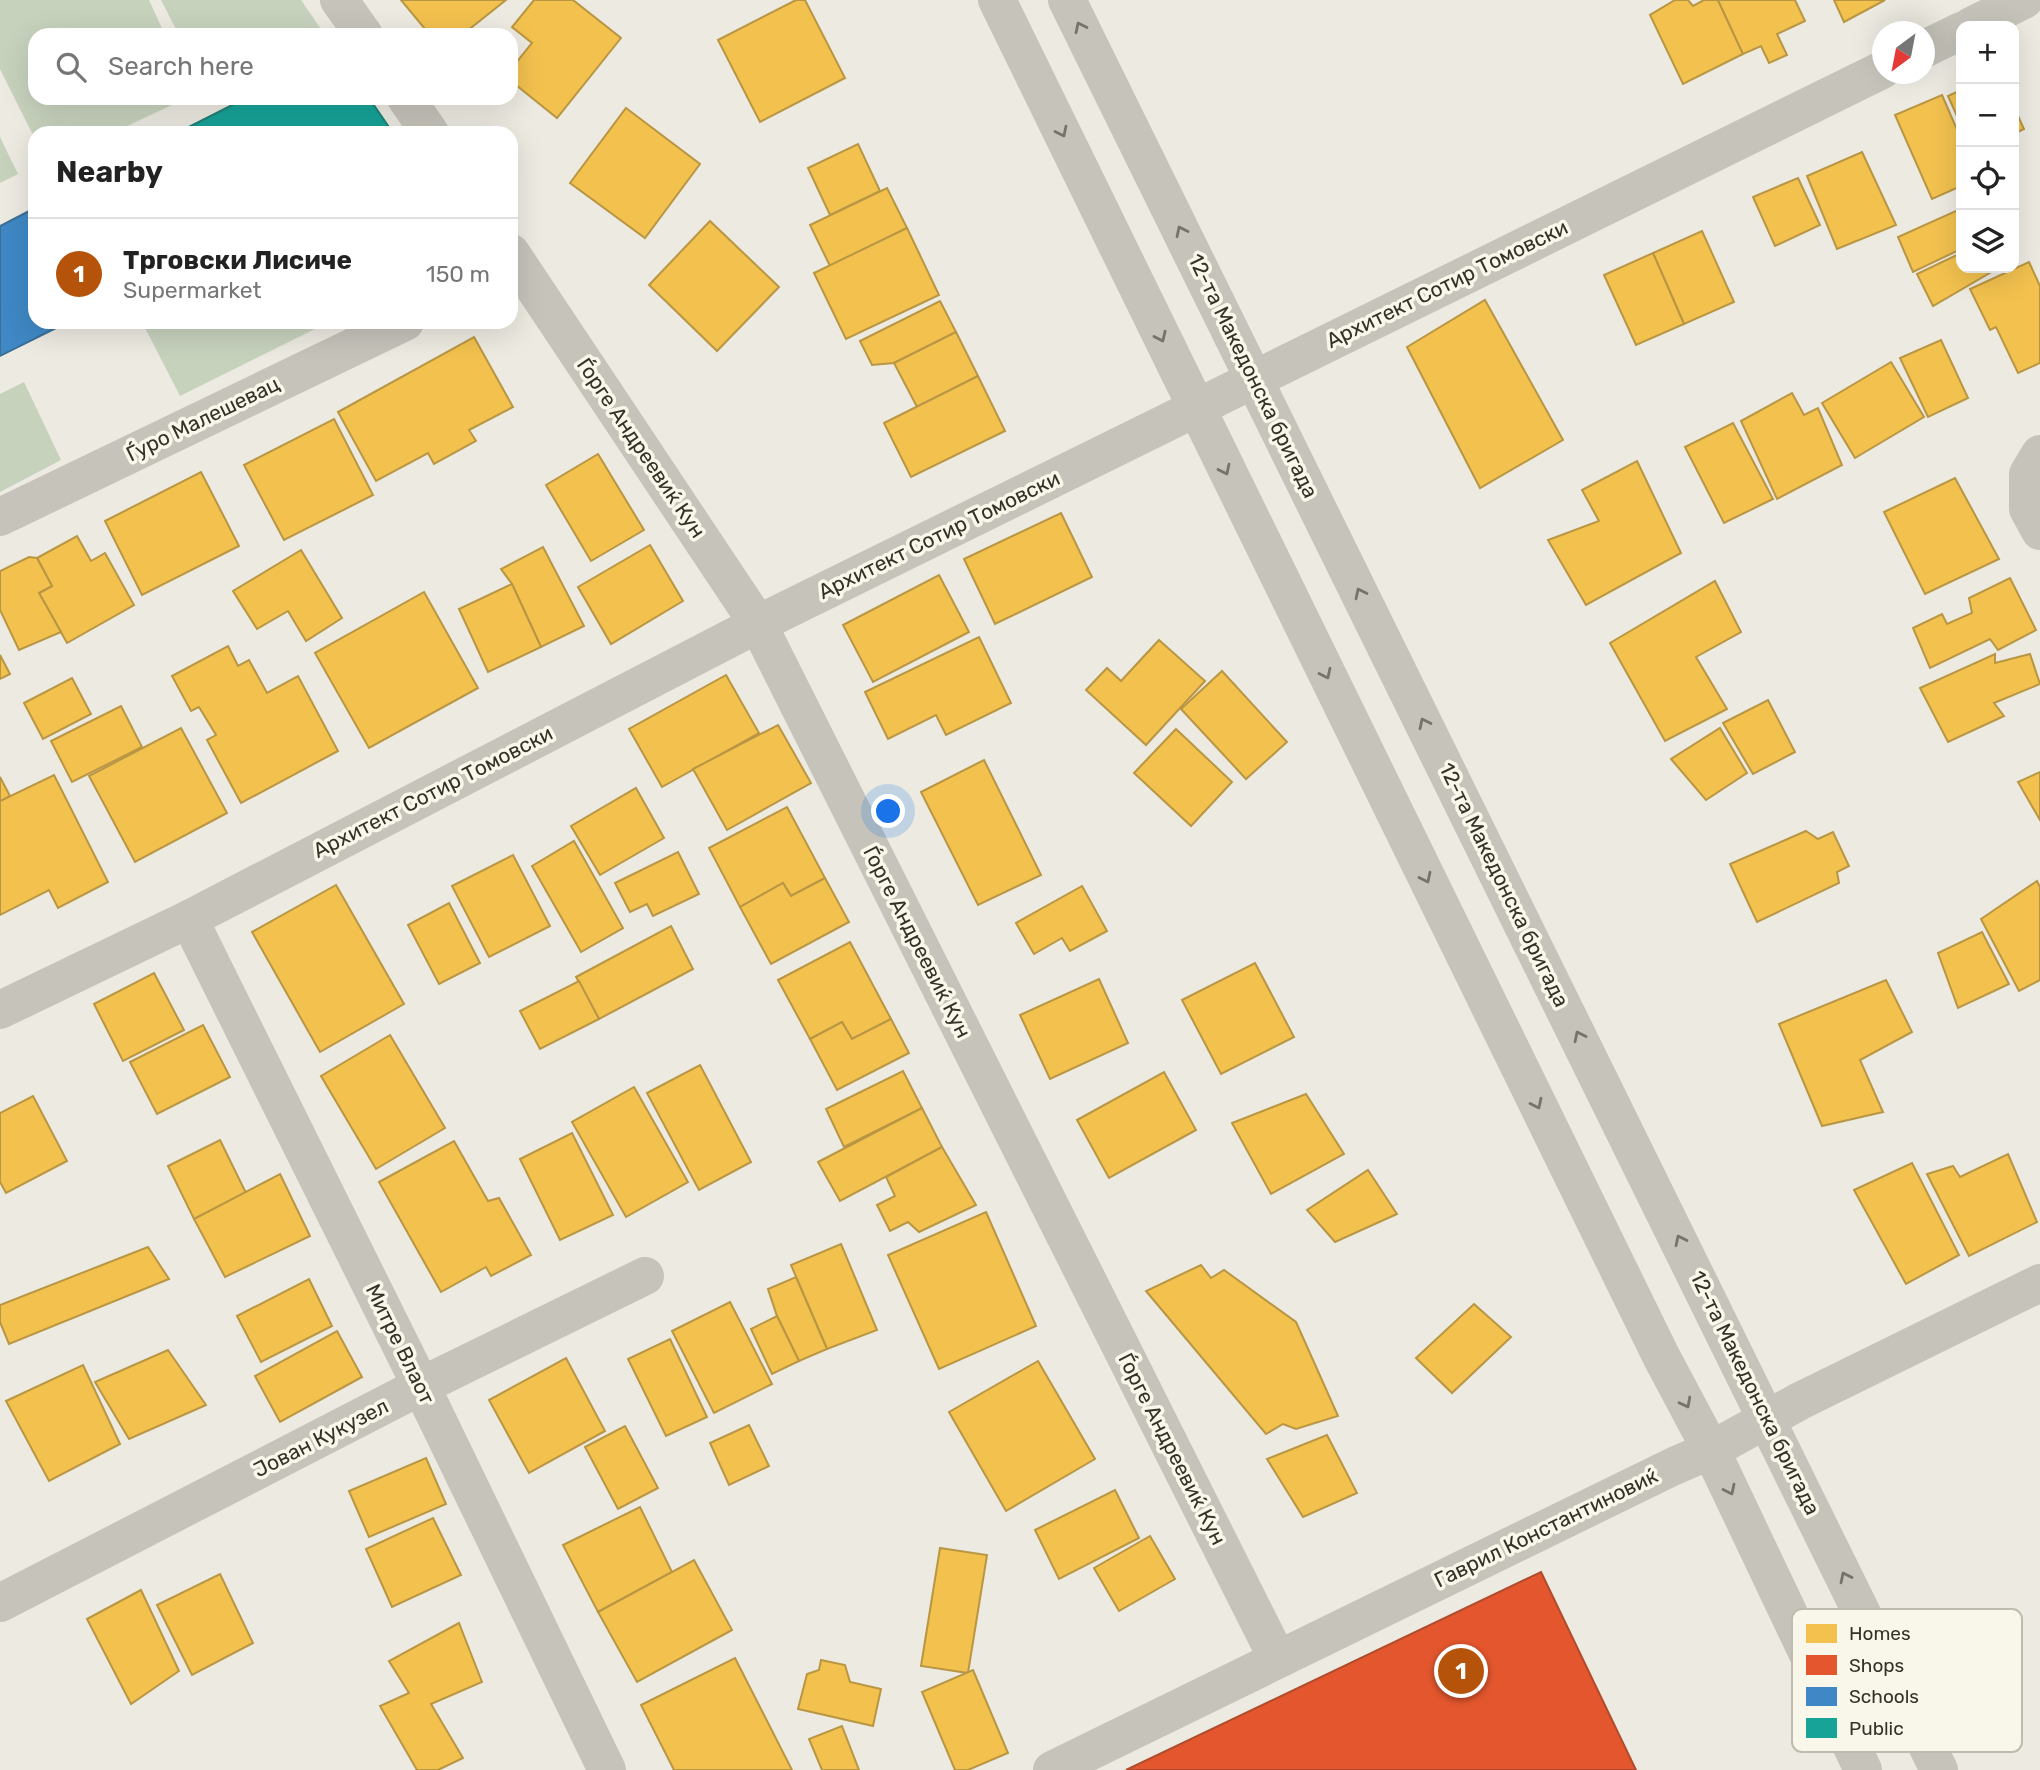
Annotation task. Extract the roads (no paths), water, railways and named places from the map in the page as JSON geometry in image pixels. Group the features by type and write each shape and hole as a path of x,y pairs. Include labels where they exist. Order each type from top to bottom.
{"street":[{"path":"339,0 359,28"},
{"path":"997,0 1661,1356 1711,1450 1792,1621"},
{"name":"12-та Македонска бригада","path":"1067,0 1860,1609"},
{"path":"1980,21 2024,0"},
{"path":"1935,44 1956,33"},
{"name":"Архитект Сотир Томовски","path":"0,1010 189,919 758,624 1872,75"},
{"path":"411,105 425,126"},
{"name":"Ѓорге Андреевиќ Кун","path":"518,269 758,624 1277,1658"},
{"name":"Ѓуро Малешевац","path":"0,517 390,329"},
{"path":"2040,454 2028,474 2028,509 2040,531"},
{"name":"Митре Влаот","path":"189,919 421,1386 607,1770"},
{"name":"Јован Кукузел","path":"0,1604 421,1386 645,1276"},
{"name":"Гаврил Константиновиќ","path":"1052,1770 1277,1658 1711,1450 1800,1401 2040,1283"},
{"path":"1854,1752 1863,1770"},
{"name":"12-та Македонска бригада","path":"1930,1752 1939,1770"}],"place":[{"name":"Трговски Лисиче","path":"1461,1671"}]}
